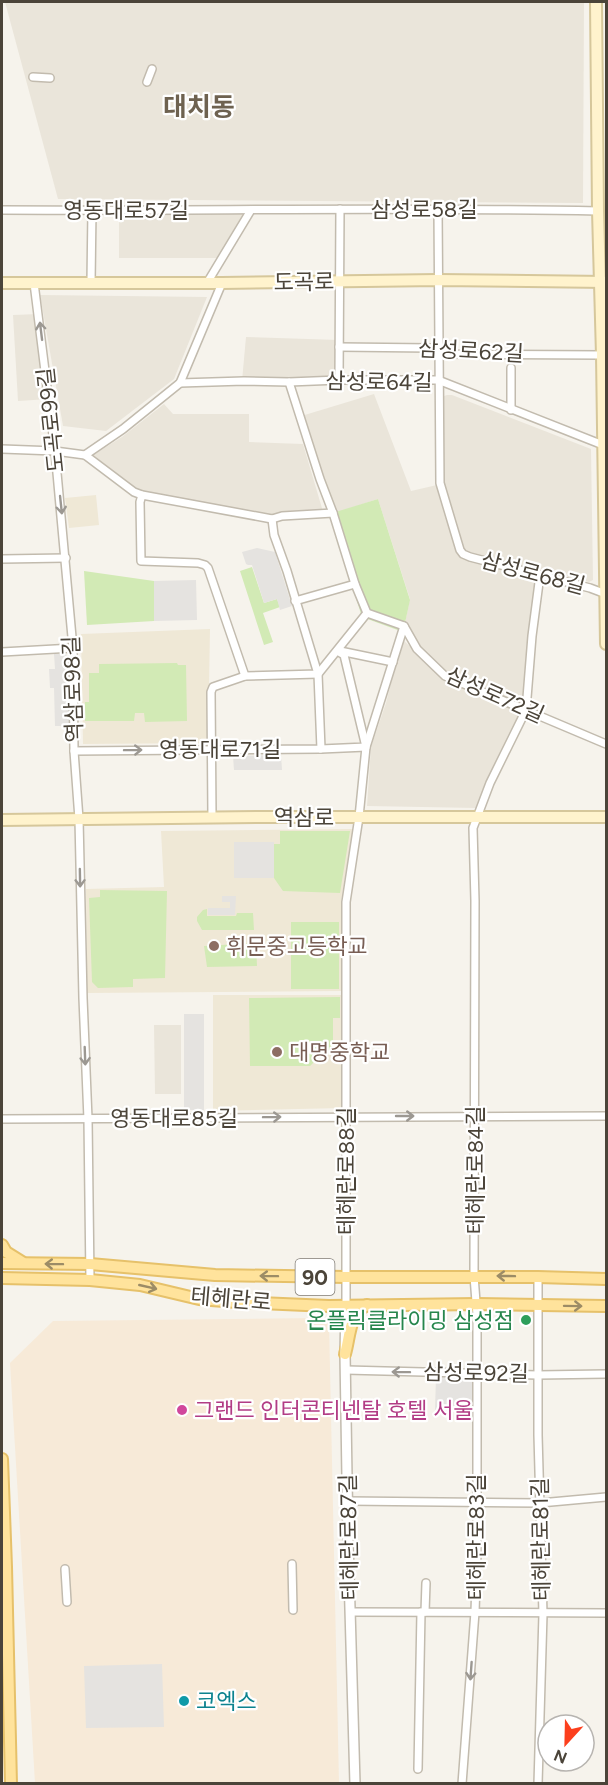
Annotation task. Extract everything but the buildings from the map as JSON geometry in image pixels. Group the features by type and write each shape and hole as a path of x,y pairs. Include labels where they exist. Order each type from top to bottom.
{"main road":[{"path":"596,2 602,64 598,211 603,282 606,644"},
{"name":"도곡로","path":"2,283 438,280 603,282"},
{"name":"역삼로","path":"2,820 606,817"},
{"path":"2,1245 6,1252 25,1264"},
{"name":"테헤란로","path":"2,1263 90,1264 215,1275 606,1279"},
{"name":"테헤란로","path":"2,1278 90,1280 140,1285 199,1299 236,1302 346,1306 477,1304 606,1306"},
{"path":"345,1354 357,1313 369,1305"},
{"path":"2,1459 11,1784"}],"street":[{"path":"147,82 152,69"},
{"path":"33,77 51,78"},
{"path":"339,380 340,209"},
{"path":"438,209 438,380"},
{"name":"영동대로57길","path":"2,210 251,210"},
{"path":"91,283 92,210"},
{"name":"삼성로58길","path":"251,210 598,211"},
{"path":"207,283 251,210"},
{"name":"도곡로99길","path":"34,283 66,558"},
{"path":"85,455 123,429 180,383 222,283"},
{"name":"삼성로62길","path":"339,347 430,348 446,354 602,355"},
{"path":"511,368 511,410"},
{"name":"삼성로64길","path":"180,383 438,380 603,445"},
{"name":"삼성로68길","path":"438,380 440,483 463,554 606,594"},
{"path":"289,382 355,584 367,613 404,626 366,747"},
{"path":"2,449 85,455 142,495 272,519 282,516 333,513"},
{"path":"142,495 140,502 141,561 198,563 208,568 245,676"},
{"path":"272,519 274,535 318,674 321,749"},
{"path":"2,559 66,558"},
{"name":"역삼로98길","path":"66,558 73,648 74,751 79,819 90,1280"},
{"path":"526,710 540,575"},
{"path":"295,601 355,584"},
{"path":"212,818 211,692 213,687 245,676 318,674 367,613"},
{"name":"삼성로72길","path":"404,626 417,649 445,676 606,744"},
{"path":"2,652 73,648"},
{"path":"337,651 393,662"},
{"path":"337,651 344,655 366,747"},
{"name":"테헤란로84길","path":"477,1304 474,1276 475,901 473,828 490,783 526,710"},
{"name":"영동대로71길","path":"74,751 366,747"},
{"name":"테헤란로88길","path":"346,1306 346,912 366,747"},
{"name":"영동대로85길","path":"2,1119 606,1116"},
{"name":"테헤란로81길","path":"538,1277 543,1614 538,1784"},
{"name":"테헤란로83길","path":"462,1784 475,1612 477,1304"},
{"name":"테헤란로87길","path":"346,1306 345,1354 355,1784"},
{"name":"삼성로92길","path":"346,1370 538,1375 606,1374"},
{"path":"348,1501 540,1503 606,1497"},
{"path":"292,1564 293,1610"},
{"path":"65,1569 68,1602"},
{"path":"418,1769 426,1583"},
{"path":"351,1612 606,1613"}],"shaded area":[{"path":"5,2 584,2 583,203 58,199"},
{"path":"251,210 222,258 119,258 119,211"},
{"path":"40,295 207,297 174,379 106,431 63,426"},
{"path":"39,314 49,399 18,401 13,315"},
{"path":"246,337 339,340 339,380 242,381"},
{"path":"374,394 411,491 437,485 461,557 535,577 523,705 446,674 403,632 410,599 378,499 329,515 298,417"},
{"path":"447,395 591,449 593,580 589,582 470,553 464,549 443,482 444,396"},
{"path":"164,404 173,414 249,414 249,442 303,444 324,515 271,516 136,489 93,455 122,437"},
{"path":"96,495 99,525 69,528 65,498"},
{"path":"257,548 275,552 292,606 280,610 277,599 264,603 252,565 246,564 242,552"},
{"path":"196,580 197,620 154,621 154,581"},
{"path":"210,629 208,743 83,744 81,634"},
{"path":"402,639 446,680 520,711 521,715 477,808 367,806 371,747 386,703"},
{"path":"54,654 66,654 69,658 71,726 55,726 54,688 50,688 49,669 55,669"},
{"path":"281,755 282,770 234,770 233,756"},
{"name":"휘문중고등학교","path":"353,829 341,901 342,991 87,993 86,889 164,887 161,831"},
{"path":"234,842 274,842 274,878 234,878"},
{"path":"222,896 236,896 235,915 208,915 208,908 230,908 230,902 222,902"},
{"name":"대명중학교","path":"213,995 341,995 343,1108 213,1111"},
{"path":"184,1014 204,1014 204,1110 184,1110"},
{"path":"154,1025 181,1025 181,1094 155,1094"},
{"path":"318,1318 329,1323 339,1783 35,1783 10,1363 53,1321"},
{"path":"436,1377 474,1378 473,1411 435,1410"},
{"path":"162,1664 164,1727 86,1728 84,1666"}],"green space":[{"path":"378,499 410,600 403,632 362,617 329,514"},
{"path":"252,567 264,603 277,599 280,607 263,613 273,642 264,645 240,571"},
{"path":"84,571 154,581 154,621 87,625"},
{"path":"177,663 186,665 187,721 145,722 144,713 135,713 134,721 85,721 85,702 89,702 89,673 99,673 99,664"},
{"path":"280,831 350,831 340,893 283,891 274,878 274,844 280,844"},
{"path":"100,890 167,891 165,978 133,979 133,987 98,988 92,982 89,898 100,897"},
{"path":"207,909 207,916 236,916 237,913 253,913 254,930 202,930 197,917"},
{"path":"291,922 339,922 339,989 291,989"},
{"path":"256,943 257,966 207,967 204,946"},
{"path":"340,997 340,1018 333,1018 333,1054 322,1054 310,1066 250,1066 249,998"}],"place":[{"name":"휘문중고등학교","path":"214,946"},
{"name":"대명중학교","path":"277,1052"},
{"name":"온플릭클라이밍 삼성점","path":"526,1320"},
{"name":"그랜드 인터콘티넨탈 호텔 서울","path":"182,1410"},
{"name":"코엑스","path":"184,1701"}],"district":[{"name":"대치동","path":"199,107"}]}
